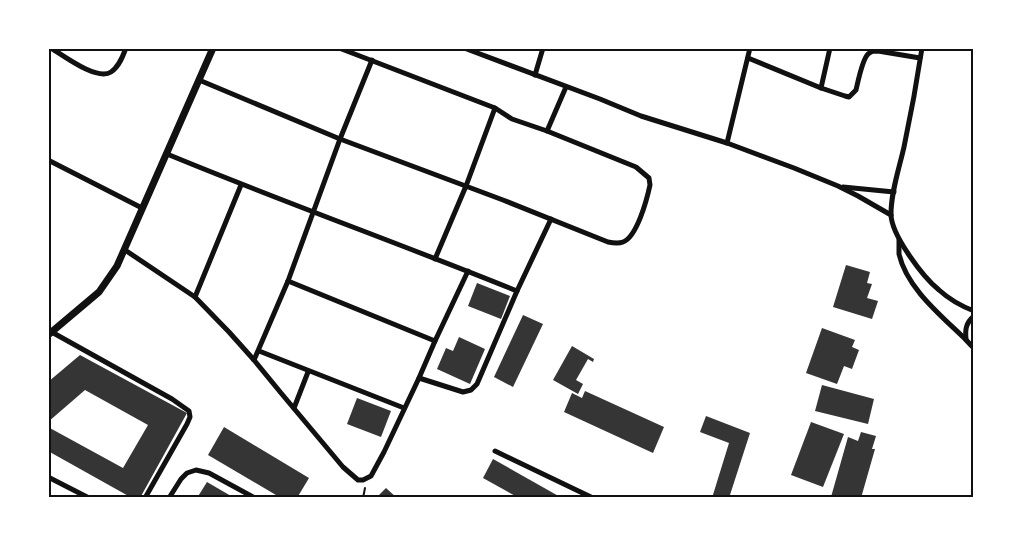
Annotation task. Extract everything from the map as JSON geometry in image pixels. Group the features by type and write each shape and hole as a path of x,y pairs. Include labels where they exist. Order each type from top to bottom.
{"street":[{"path":"51,48 93,72 105,75 117,67 126,48"},
{"path":"145,498 187,424 190,417 189,411 172,399 49,333 99,292 117,266 213,48"},
{"path":"199,80 340,139 608,242 620,243 629,238 651,185 649,178 636,167 512,118 495,108 339,48"},
{"path":"464,48 641,116 727,143 838,186 891,215"},
{"path":"535,75 543,48"},
{"path":"727,143 750,48"},
{"path":"821,87 830,48"},
{"path":"922,48 891,215 899,240 928,279 938,290 960,306 974,311"},
{"path":"748,58 849,97 856,90 865,59 873,51 920,58"},
{"path":"254,360 288,282 312,212 372,60"},
{"path":"547,131 566,87"},
{"path":"435,259 466,186 495,108"},
{"path":"167,154 241,185 517,291"},
{"path":"48,160 142,208"},
{"path":"195,297 241,185"},
{"path":"838,186 894,192"},
{"path":"419,378 462,392 471,390 477,384 551,219"},
{"path":"899,240 899,254 912,282 923,297 974,348"},
{"path":"125,250 195,297 254,360 343,466 358,480 371,476 468,271"},
{"path":"288,282 435,341"},
{"path":"966,339 966,326 974,316"},
{"path":"259,351 404,408"},
{"path":"294,408 308,372"},
{"path":"495,451 592,498"},
{"path":"169,498 181,479 187,473 196,470 209,473 255,498"},
{"path":"48,477 88,498"},
{"path":"573,498 577,491"}],"building":[{"path":"846,265 870,272 867,283 872,284 867,298 878,301 872,319 833,307"},
{"path":"477,283 510,296 501,319 468,306"},
{"path":"523,315 543,324 513,387 494,377"},
{"path":"822,328 855,340 852,347 859,350 852,369 844,366 837,384 806,373"},
{"path":"459,337 485,349 470,384 437,369 446,348 453,351"},
{"path":"572,346 594,359 593,362 588,359 576,380 583,384 578,394 553,380"},
{"path":"80,355 187,413 140,498 132,498 48,451 48,427 123,468 148,425 85,390 48,422 48,382"},
{"path":"822,385 874,399 868,424 815,411"},
{"path":"585,391 664,427 653,453 564,412 572,393 582,398"},
{"path":"357,398 391,411 381,437 347,424"},
{"path":"706,416 750,433 729,498 712,498 729,443 700,432"},
{"path":"811,422 844,434 823,487 791,475"},
{"path":"224,427 309,478 297,498 281,498 208,455"},
{"path":"861,432 876,436 872,449 875,449 861,498 831,497 848,437 858,441"},
{"path":"493,459 562,498 519,498 483,478"},
{"path":"207,482 231,496 230,498 197,498"},
{"path":"386,488 397,498 376,498"}]}
